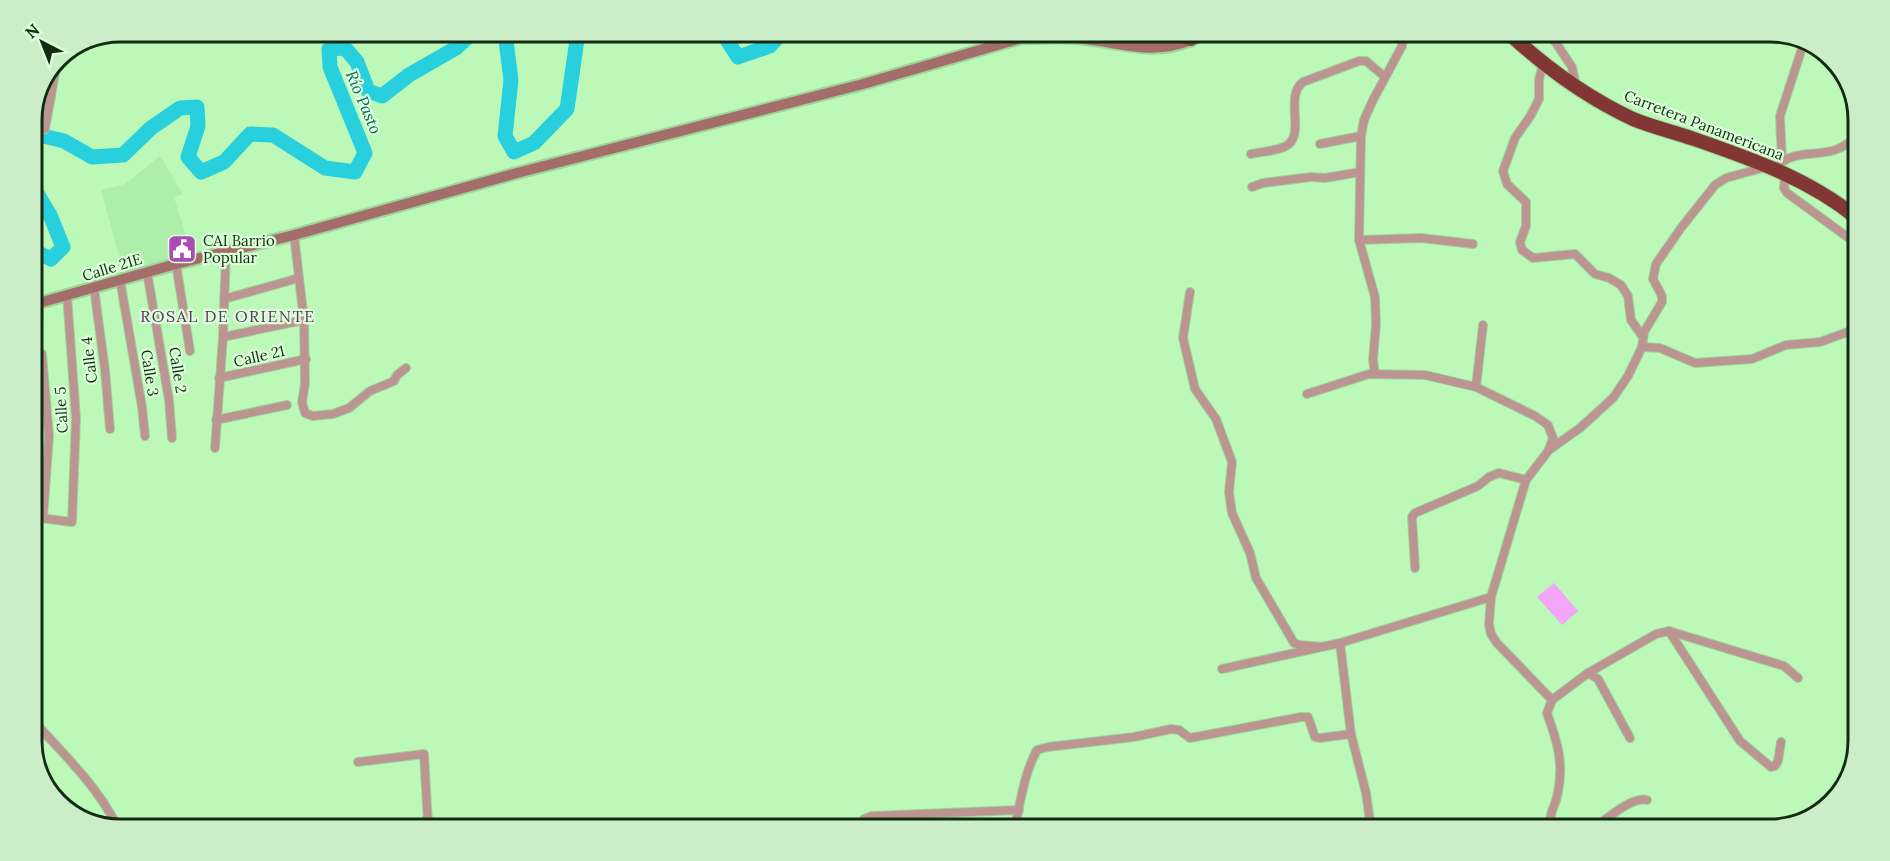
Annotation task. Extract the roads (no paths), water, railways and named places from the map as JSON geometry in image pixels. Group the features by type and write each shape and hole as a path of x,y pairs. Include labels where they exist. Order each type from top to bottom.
{"highway":[{"name":"Carretera Panamericana","path":"1519,42 1543,64 1576,88 1634,119 1777,167 1848,212"}],"main road":[{"name":"Calle 21E","path":"42,302 517,173 862,84 1009,42"},
{"name":"Calle 21E","path":"1100,42 1156,49 1177,46 1186,42"}],"street":[{"path":"1375,373 1373,360 1376,324 1375,297 1359,240 1361,136 1364,120 1402,42"},
{"path":"1555,42 1572,67 1576,88"},
{"path":"1802,49 1780,116 1777,167 1788,193 1848,235"},
{"path":"1251,154 1283,148 1292,143 1295,134 1295,94 1297,87 1303,82 1366,61 1385,77"},
{"path":"1543,64 1539,80 1539,99 1515,138 1503,171 1507,184 1526,202 1526,226 1520,242 1522,250 1533,258 1575,254 1595,274 1622,285 1628,296 1631,321 1643,337"},
{"path":"45,129 54,78"},
{"path":"1320,144 1361,136"},
{"path":"1552,700 1497,643 1491,634 1489,624 1491,597 1526,480 1549,450 1580,428 1613,398 1628,376 1642,347 1644,332 1662,302 1662,296 1653,279 1656,264 1715,184 1726,178 1777,167 1800,155 1835,151 1848,143"},
{"path":"1252,187 1263,183 1311,177 1325,178 1360,172"},
{"path":"294,235 304,320 306,359 302,402 305,413 313,416 333,414 349,408 370,391 394,381 397,375 406,368"},
{"path":"1359,240 1421,238 1473,244"},
{"path":"215,448 223,338 226,252"},
{"path":"176,264 190,351"},
{"name":"Calle 2","path":"147,272 169,400 171,438"},
{"path":"224,299 299,278"},
{"name":"Calle 3","path":"120,280 145,436"},
{"name":"Calle 4","path":"94,288 111,429"},
{"path":"1190,292 1183,338 1195,389 1216,419 1233,462 1229,492 1232,513 1250,553 1256,578 1294,643 1322,647"},
{"name":"Calle 5","path":"43,518 72,522 76,417 67,296"},
{"path":"223,338 304,320"},
{"path":"1476,387 1483,325"},
{"path":"1642,347 1660,348 1695,363 1752,359 1786,345 1820,342 1848,332"},
{"path":"42,354 49,436 43,518"},
{"name":"Calle 21","path":"219,378 306,359"},
{"path":"1307,394 1375,373 1425,375 1476,387 1535,416 1548,425 1552,438 1549,450"},
{"path":"216,420 287,405"},
{"path":"1415,568 1412,517 1415,513 1478,486 1499,473 1526,480"},
{"path":"1222,669 1340,643 1491,597"},
{"path":"1549,819 1558,794 1560,751 1547,713 1552,700 1588,673 1656,634 1669,631 1784,666 1798,678"},
{"path":"1669,631 1740,741 1756,757 1771,767 1775,766 1781,742"},
{"path":"1340,643 1352,734 1370,819"},
{"path":"1588,673 1598,679 1630,738"},
{"path":"1017,819 1032,760 1037,750 1048,747 1134,737 1171,729 1179,730 1190,738 1301,717 1308,717 1316,737 1352,734"},
{"path":"42,730 79,770 115,819"},
{"path":"358,762 424,754 428,819"},
{"path":"1607,819 1640,798 1647,800"},
{"path":"864,819 872,816 1019,810"}],"waterway":[{"name":"Río Pasto","path":"42,136 64,141 92,157 123,155 151,128 180,108 197,107 198,126 188,157 201,172 224,162 250,134 273,135 325,168 355,172 365,153 330,67 329,49 345,48 357,62 368,91 382,96 409,75 462,42"},
{"name":"Río Pasto","path":"506,42 511,80 505,136 514,152 534,143 567,109 577,42"},
{"name":"Río Pasto","path":"728,42 738,57 770,46 774,42"},
{"name":"Río Pasto","path":"42,202 63,247 51,259 42,255"}],"place":[{"name":"CAI Barrio Popular","path":"182,249"}],"district":[{"name":"ROSAL DE ORIENTE","path":"228,316"}]}
